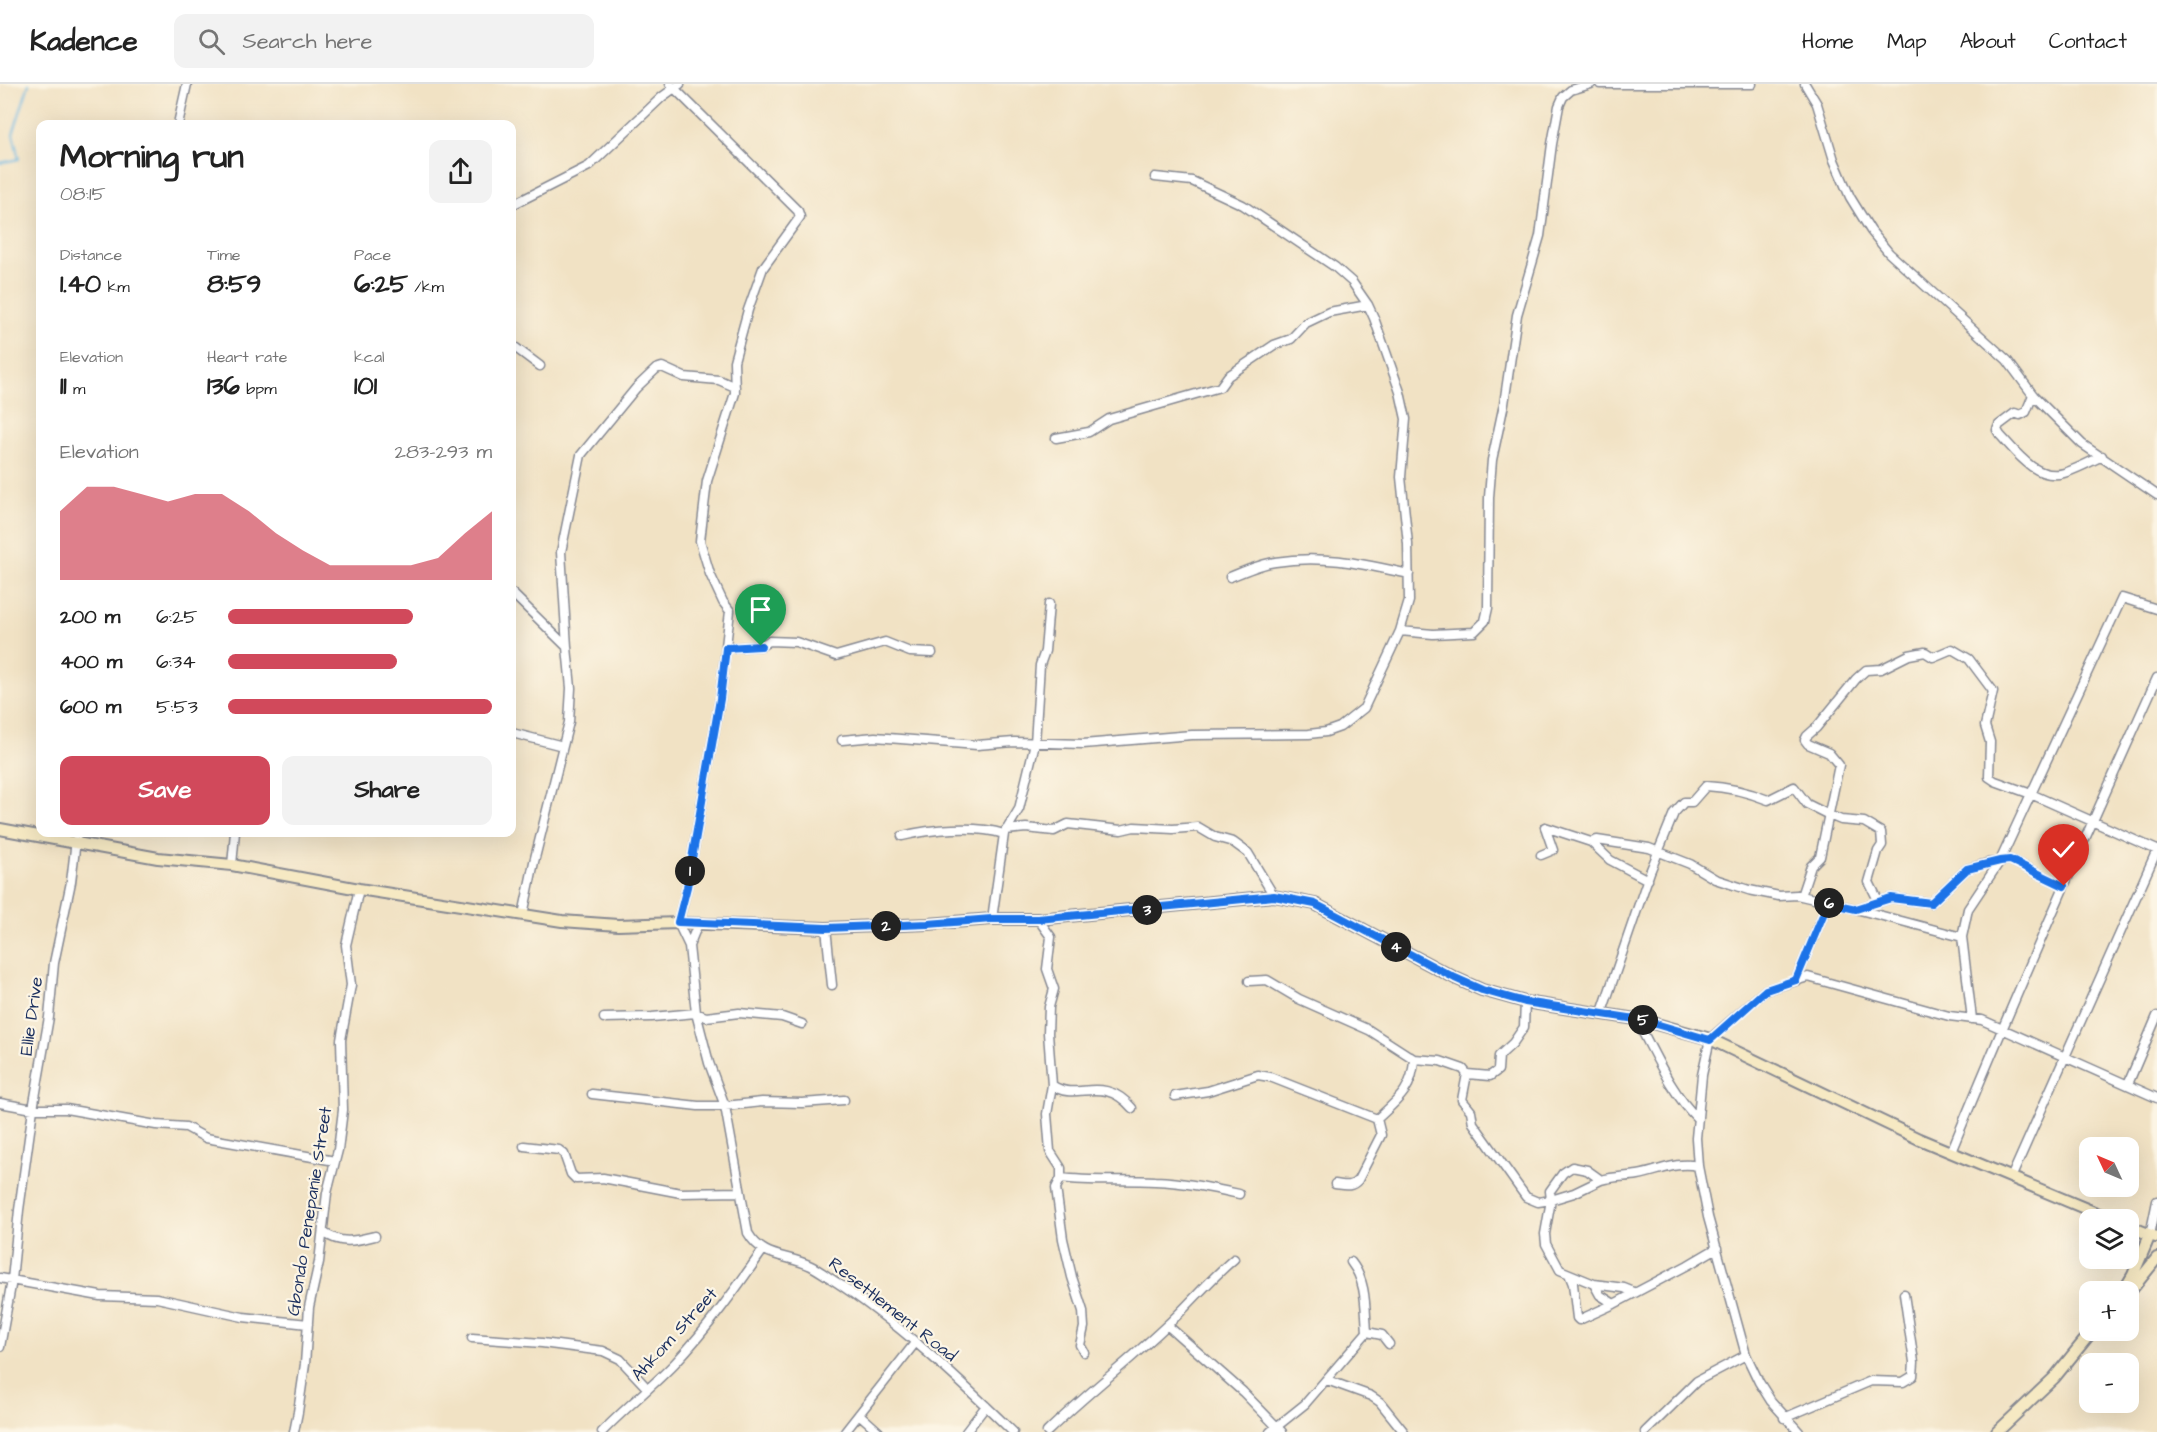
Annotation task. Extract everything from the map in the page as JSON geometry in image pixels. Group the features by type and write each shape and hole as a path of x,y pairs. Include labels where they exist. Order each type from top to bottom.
{"main road":[{"path":"0,829 36,833"},
{"path":"77,838 158,858 232,865 359,889 562,921 618,925 678,922 826,928 928,924 992,919 1038,919 1274,896 1315,904 1482,990 1525,1002 1602,1012 1642,1020 1710,1040 1886,1124 2086,1209"},
{"path":"2129,1281 2154,1236 2139,1230"},
{"path":"2138,1281 2157,1258"},
{"path":"1997,1432 2054,1378 2084,1341"}],"street":[{"path":"179,120 188,84"},
{"path":"1400,631 1433,634 1474,632 1485,621 1488,608 1489,497 1492,460 1504,404 1517,315 1540,236 1559,106 1563,97 1571,90 1591,84"},
{"path":"1600,84 1752,84"},
{"path":"1805,84 1817,104 1834,160 1850,197 1871,231 1902,267 2007,360 2033,394 2082,444 2157,495"},
{"path":"516,203 589,166 676,86 798,211 800,217 763,268 748,310 734,361 735,393 707,481 700,541 710,574 723,602 730,611 720,699 687,887 678,922 689,946 696,1013 709,1063 725,1106 748,1233 754,1244 763,1250"},
{"path":"842,740 875,737 976,745 1083,744 1192,735 1280,735 1326,732 1346,724 1364,708 1400,631 1408,602 1409,574 1401,477 1406,419 1388,355 1368,305 1352,282 1335,267 1243,205 1192,181 1155,177"},
{"path":"1056,438 1089,432 1109,419 1220,387 1228,376 1275,345 1292,339 1311,320 1329,312 1368,305"},
{"path":"516,348 540,366"},
{"path":"523,915 569,722 571,688 561,552 581,455 636,388 656,369 662,367 684,377 719,380 735,387"},
{"path":"2033,394 2026,412 2020,415 2015,413 1997,429 2024,461 2047,474 2061,474 2102,456"},
{"path":"1230,576 1275,562 1327,560 1350,561 1409,574"},
{"path":"516,597 567,647"},
{"path":"1972,1019 1962,938 1968,909 2000,861 2122,598 2157,609"},
{"path":"992,919 1005,832 1020,809 1035,743 1040,665 1045,651 1049,604"},
{"path":"726,648 761,646 769,641 796,642 836,656 885,642 910,652 932,653"},
{"path":"1801,896 1811,866 1820,857 1839,765 1829,753 1808,744 1805,741 1807,736 1866,670 1881,669 1909,655 1925,652 1933,657 1952,649 1969,659 1993,691 1985,726 1990,742 1989,777 2157,850 2011,1178"},
{"path":"1951,1152 2001,1029 2157,678"},
{"path":"516,734 563,746"},
{"path":"1602,1012 1658,851 1674,813 1684,802 1692,802 1706,786 1725,787 1768,800 1794,787 1807,804 1829,816 1841,820 1864,822 1881,832 1882,845 1869,882 1878,902"},
{"path":"902,836 923,831 973,829 1005,832 1026,828 1054,831 1068,824 1121,830 1134,827 1198,827 1215,837 1233,842 1248,854 1274,896"},
{"path":"1541,855 1553,850 1545,827 1591,842 1610,860 1648,880"},
{"path":"232,865 235,837"},
{"name":"Ellie Drive","path":"0,1347 12,1280 33,1109 49,1017 54,963 77,838"},
{"path":"1591,842 1597,840 1626,843 1658,851 1690,864 1715,879 1741,888 1779,896 1801,896 1962,938"},
{"path":"1856,909 1891,898 1931,903 1967,869 2000,861 2010,860 2064,886"},
{"name":"Gbondo Penepanie Street","path":"294,1432 327,1193 344,1110 341,1040 351,985 346,945 359,889"},
{"path":"1796,980 1828,903"},
{"path":"1038,919 1051,938 1047,969 1054,989 1049,1007 1048,1033 1052,1085 1047,1114 1050,1151 1061,1168 1061,1178 1056,1188 1063,1239 1083,1311 1084,1327 1080,1345 1084,1352"},
{"path":"689,946 698,924"},
{"path":"826,928 832,985"},
{"path":"1799,1432 1784,1418 1760,1382 1746,1355 1698,1166 1697,1118 1702,1075 1710,1040 1766,990 1808,977 1949,1016 1982,1020 2157,1098"},
{"path":"1249,981 1267,980 1299,999 1369,1030 1414,1059 1440,1061 1463,1069 1467,1074 1490,1076 1498,1070 1499,1056 1514,1044 1524,1026 1525,1002"},
{"path":"604,1018 696,1013 706,1017 739,1013 782,1017 802,1024"},
{"path":"2127,1084 2157,1016"},
{"path":"1642,1020 1640,1027 1662,1067 1687,1108 1697,1118"},
{"path":"1377,1119 1401,1097 1413,1076 1414,1059"},
{"path":"1467,1074 1462,1100 1471,1111 1473,1123 1482,1132 1526,1197 1538,1202 1574,1193 1601,1180 1623,1175 1636,1175 1680,1163 1698,1166"},
{"path":"1175,1095 1208,1091 1258,1075 1270,1077 1377,1119"},
{"path":"1052,1085 1059,1090 1091,1089 1114,1092 1132,1108"},
{"path":"592,1094 698,1106 844,1100"},
{"path":"0,1103 33,1109 66,1109 156,1125 186,1127 206,1138 335,1161"},
{"path":"1335,1184 1349,1186 1358,1180 1381,1135 1377,1119"},
{"path":"524,1146 559,1150 564,1154 571,1174 576,1179 603,1178 681,1193 740,1192"},
{"path":"1601,1180 1587,1170 1572,1167 1563,1173 1550,1191 1550,1217 1545,1234 1546,1244 1560,1270 1594,1284 1624,1288 1634,1292"},
{"path":"1061,1178 1081,1181 1155,1181 1204,1186 1239,1194"},
{"path":"2154,1236 2157,1201"},
{"path":"323,1232 330,1237 347,1242 375,1236"},
{"path":"1569,1274 1573,1284 1576,1318 1579,1320 1622,1301 1634,1292 1717,1248"},
{"name":"Resettlement Road","path":"763,1250 810,1265 848,1290 915,1342 1012,1432"},
{"name":"Ahkom Street","path":"602,1432 648,1389 703,1332 763,1250"},
{"path":"1047,1432 1167,1325 1214,1276 1234,1259"},
{"path":"1167,1325 1233,1383 1276,1430 1305,1404 1367,1332 1363,1281 1351,1262"},
{"path":"0,1278 100,1296 157,1298 243,1317 308,1324"},
{"path":"1594,1284 1600,1294 1614,1304"},
{"path":"1784,1418 1871,1381 1903,1382 1913,1376 1914,1362 1904,1294"},
{"path":"1367,1332 1382,1335 1389,1344"},
{"path":"472,1338 542,1343 603,1351 620,1359 648,1389"},
{"path":"845,1432 915,1342"},
{"path":"1645,1432 1697,1381 1746,1355"},
{"path":"1327,1380 1371,1396 1387,1410 1404,1432"},
{"path":"966,1432 986,1406"},
{"path":"859,1414 879,1432"}],"waterway":[{"path":"0,163 19,159 13,134 29,84"}],"route":[{"path":"761,646 726,648 720,699 687,887 678,922 826,928 928,924 992,919 1038,919 1274,896 1315,904 1482,990 1525,1002 1602,1012 1642,1020 1710,1040 1766,990 1796,980 1828,903 1856,909 1891,898 1931,903 1967,869 2010,860 2064,886"}]}
